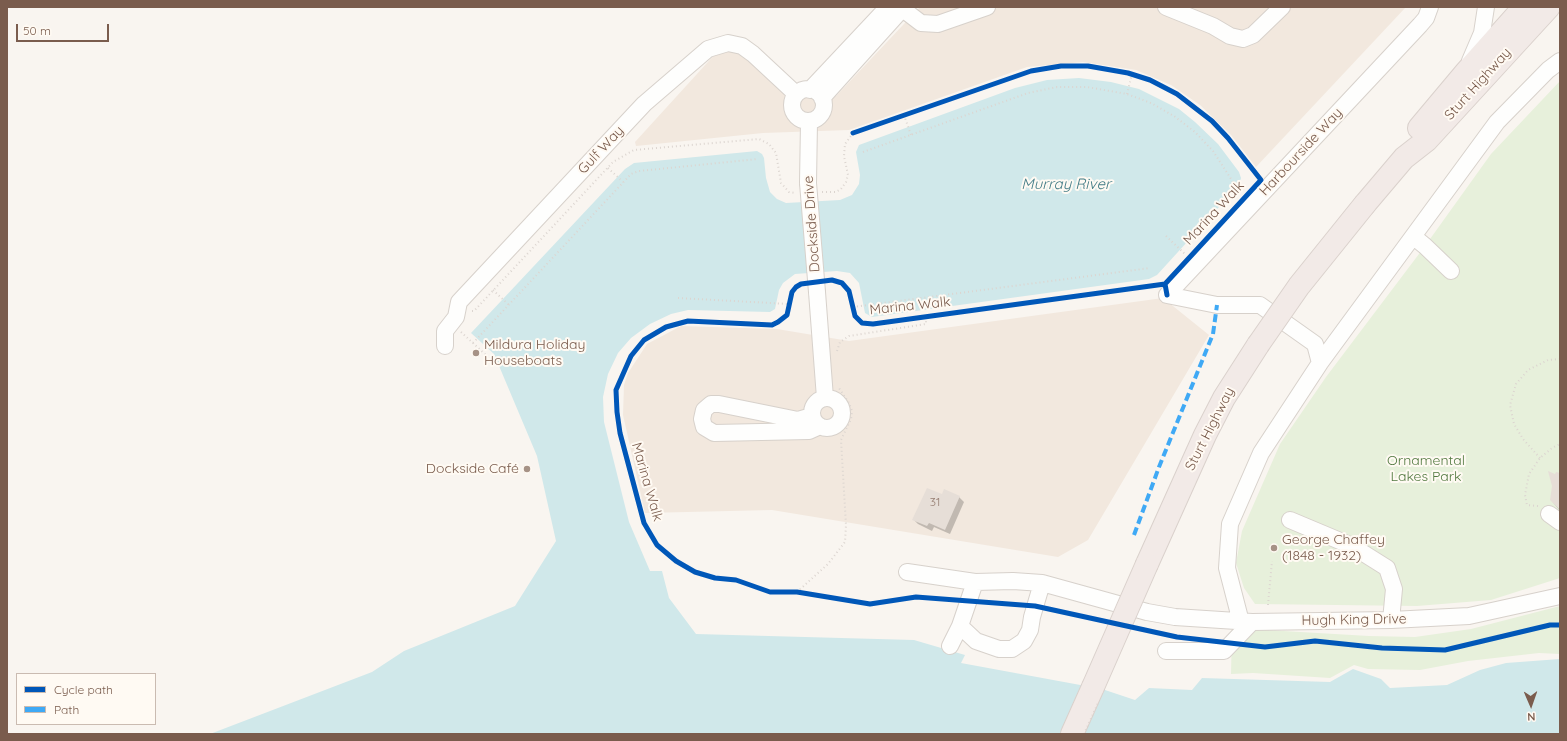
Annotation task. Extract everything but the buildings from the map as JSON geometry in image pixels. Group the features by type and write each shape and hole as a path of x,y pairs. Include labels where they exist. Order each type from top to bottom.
{"highway":[{"name":"Sturt Highway","path":"1404,158 1414,135 1466,72 1526,7"},
{"name":"Sturt Highway","path":"1072,734 1205,435 1224,398 1258,344 1299,286 1404,158 1428,140 1549,7"}],"street":[{"path":"810,94 824,108 819,118 809,122 803,121 795,114 792,104 810,94 899,7 921,23 938,24 987,7"},
{"path":"1166,7 1213,26 1230,36 1243,39 1253,36 1282,7"},
{"name":"Harbourside Way","path":"1320,363 1314,344 1260,306 1217,305 1166,295 1420,25 1426,18 1430,7"},
{"path":"1466,72 1482,33 1486,7"},
{"path":"1522,36 1527,23 1526,7"},
{"name":"Gulf Way","path":"450,340 445,331 456,317 459,302 465,295 644,104 708,49 728,43 742,46 810,94"},
{"path":"1166,651 1224,651 1246,622 1227,568 1230,524 1261,453 1320,363 1497,122 1548,70 1560,61"},
{"name":"Dockside Drive","path":"809,122 809,190 825,398"},
{"path":"1414,237 1451,271"},
{"path":"816,421 809,431 714,433 704,427 702,419 704,410 711,404 719,404 798,420 816,421 828,428 835,425 841,419 842,411 839,404 832,399 825,398 817,401 812,408 816,421"},
{"path":"1290,520 1352,546 1387,568 1394,589 1391,620"},
{"name":"Hugh King Drive","path":"907,572 975,582 1013,581 1042,583 1147,612 1175,618 1246,622 1391,620 1469,616 1560,596"},
{"path":"950,646 960,626 975,582"},
{"path":"960,626 976,641 999,649 1012,648 1024,641 1030,630 1042,583"}],"path":[{"path":"1127,94 1130,74 1138,76"},
{"path":"863,152 1012,98 1043,90 1088,87 1127,94 1151,103 1187,125 1213,151 1233,182"},
{"path":"896,118 911,113"},
{"path":"904,115 911,135"},
{"path":"458,307 474,311 613,162 634,150 759,139 769,144 776,153 781,183 789,192 809,190 836,192 841,189 846,182 848,175 844,156 845,144 852,133 860,131"},
{"path":"473,343 631,174 639,171 758,159"},
{"path":"608,168 623,182"},
{"path":"1166,236 1189,258"},
{"path":"853,307 1150,268"},
{"path":"493,290 509,305"},
{"path":"678,298 789,307 791,298"},
{"path":"836,353 840,342 849,336 926,324 926,317"},
{"path":"450,340 460,331 487,356"},
{"path":"1540,458 1523,439 1514,424 1510,405 1516,384 1528,370 1548,360 1560,359"},
{"path":"797,592 828,564 845,542 846,525 841,440 851,419 852,411 838,385"},
{"path":"1550,514 1527,505 1525,495 1529,474 1540,458 1552,448 1560,444"},
{"path":"1268,604 1272,561"},
{"path":"790,592 804,593"}],"shaded area":[{"path":"920,7 1406,7 1256,167 1231,135 1200,105 1171,85 1136,70 1083,62 1027,67 849,130 763,133 636,146 635,142 717,52 732,49 741,53 788,97 836,96"},
{"path":"1163,298 1209,335 1088,540 1058,557 772,510 645,513 623,415 624,385 628,373 647,344 681,326 777,329 849,341"}],"green space":[{"name":"Ornamental Lakes Park","path":"1560,81 1560,578 1491,600 1417,606 1255,604 1244,588 1236,563 1242,531 1280,444 1326,377 1425,246 1491,154"},
{"path":"1560,606 1560,654 1539,653 1468,661 1420,670 1368,669 1354,665 1330,678 1253,673 1231,674 1232,628 1369,636 1415,637 1471,629"}],"water":[{"name":"Murray River","path":"1079,78 1111,82 1139,89 1179,109 1218,144 1239,172 1241,178 1239,185 1157,275 1149,279 872,317 865,313 859,283 850,273 837,271 795,274 783,283 779,290 775,309 770,312 688,310 671,314 650,324 631,338 618,353 608,374 603,397 604,422 629,522 650,571 662,571 669,598 696,634 914,640 965,655 961,663 1102,689 1135,700 1149,688 1192,690 1202,678 1330,682 1353,669 1381,679 1390,688 1447,685 1480,670 1506,663 1560,659 1560,734 210,734 372,672 404,651 515,606 556,541 537,456 494,354 471,333 625,169 634,163 757,151 762,154 764,158 766,178 770,192 777,199 786,203 840,200 852,195 859,184 860,175 856,152 859,145 1015,88 1047,80"}],"marked path":[{"path":"1134,535 1159,467 1213,334 1217,305"}],"cycle path":[{"name":"Marina Walk","path":"853,133 1031,71 1061,66 1088,66 1128,73 1150,80 1177,94 1212,121 1228,138 1261,180 1165,284"},
{"name":"Marina Walk","path":"1167,295 1165,284 873,324 862,323 855,316 849,291 842,283 832,280 801,284 796,287 792,292 787,315 772,325 688,321 666,327 644,340 631,356 616,390 620,433 644,523 657,545 676,561 695,572 715,578 736,580 770,592 797,592 870,604 916,597 1035,606 1177,637 1265,647 1315,641 1382,648 1445,650 1550,625 1560,625"}],"place":[{"name":"Mildura Holiday Houseboats","path":"476,353"},
{"name":"Dockside Café","path":"527,469"},
{"name":"George Chaffey (1848 - 1932)","path":"1274,548"}]}
